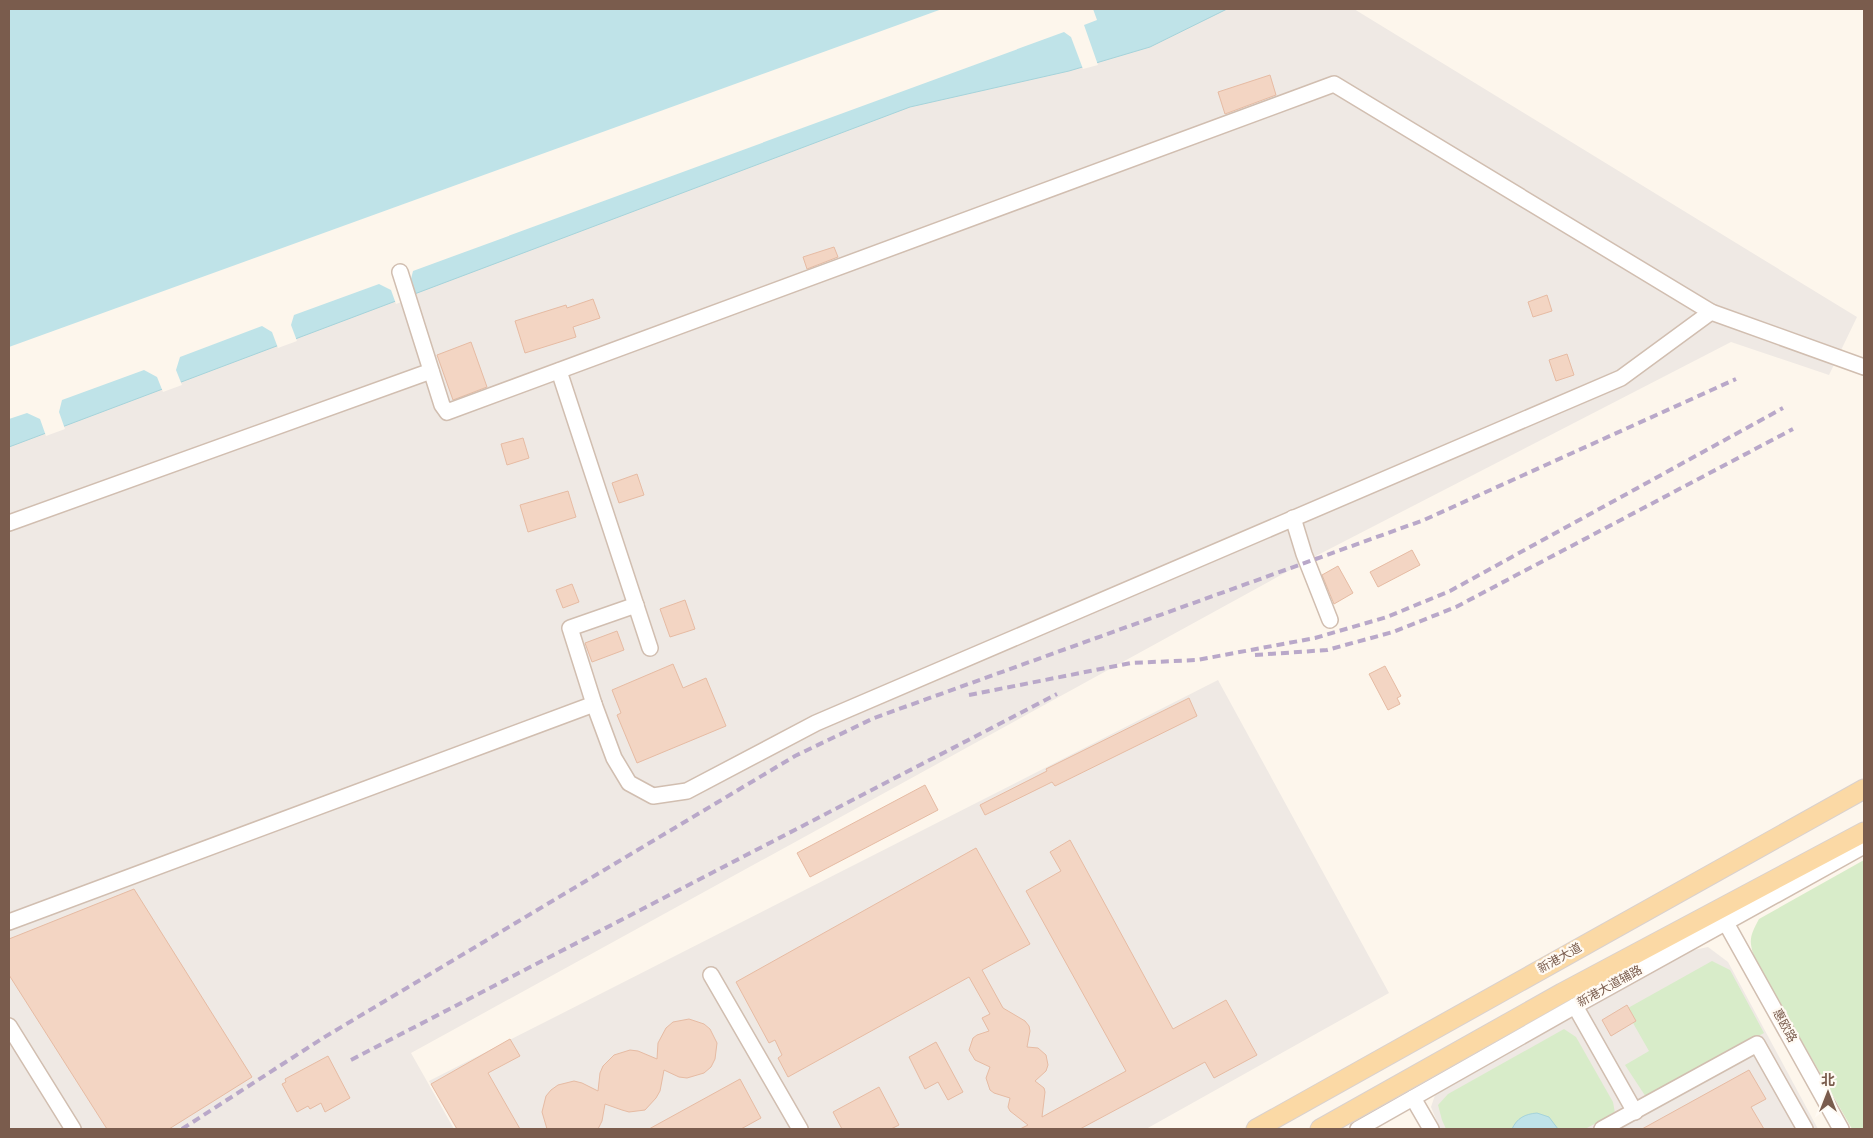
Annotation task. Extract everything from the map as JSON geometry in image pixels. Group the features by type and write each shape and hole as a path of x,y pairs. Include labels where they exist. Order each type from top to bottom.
{"main road":[{"name":"新港大道","path":"1256,1129 1864,789"},
{"path":"1320,1129 1562,993 1864,832"}],"street":[{"path":"400,272 442,405 447,412 1334,84 1711,312 1864,367"},
{"path":"636,605 570,628 594,704 614,758 629,783 653,796 687,791 816,723 1621,378 1711,312"},
{"path":"9,523 431,371"},
{"path":"559,371 650,648"},
{"path":"1293,518 1304,554 1330,620"},
{"path":"9,922 594,704"},
{"name":"新港大道辅路","path":"1358,1129 1864,846"},
{"name":"惠欧路","path":"1726,923 1841,1129"},
{"path":"711,975 800,1129"},
{"path":"1576,1006 1634,1112"},
{"path":"9,1026 73,1129"},
{"path":"1602,1129 1757,1044 1805,1129"},
{"path":"1414,1098 1431,1129"}],"shaded area":[{"path":"921,9 1354,9 1857,317 1829,375 1731,342 1312,558 411,1053 454,1129 9,1129 9,337"},
{"path":"1218,680 1389,993 1146,1129 456,1129 429,1081"},
{"path":"1708,947 1728,962 1818,1129 1440,1129 1431,1107 1435,1095 1689,951"}],"green space":[{"path":"1864,860 1864,1129 1852,1129 1755,959 1751,947 1751,938 1759,919"},
{"path":"1712,961 1730,970 1764,1033 1646,1097 1625,1065 1649,1051 1633,1023 1636,1021 1628,1008"},
{"path":"1564,1029 1576,1037 1613,1102 1615,1113 1585,1129 1446,1129 1438,1105 1448,1094"}],"water":[{"path":"9,9 1227,9 1150,47 1069,71 910,107 9,447"},
{"path":"1537,1113 1549,1117 1558,1129 1512,1129 1522,1117"}],"pier":[{"path":"942,9 1093,9 1097,20 1084,25 1098,65 1083,69 1071,37 1064,32 413,271 410,283 415,297 396,304 391,290 379,284 294,315 291,325 297,341 278,348 272,332 262,326 180,357 176,370 182,385 163,392 157,377 144,370 62,400 59,412 65,429 46,436 40,419 27,413 9,419 9,347"}],"building":[{"path":"1270,75 1276,95 1225,114 1218,92"},
{"path":"834,247 838,257 807,269 803,257"},
{"path":"1547,295 1552,311 1533,317 1528,302"},
{"path":"593,299 600,318 573,327 576,337 525,353 515,321 566,305 567,308"},
{"path":"471,342 487,387 453,400 437,355"},
{"path":"1567,354 1574,375 1556,381 1549,360"},
{"path":"523,438 529,458 507,465 501,444"},
{"path":"637,474 644,495 619,503 612,483"},
{"path":"568,491 576,517 528,532 520,505"},
{"path":"1412,550 1420,565 1378,587 1370,572"},
{"path":"1338,566 1353,593 1334,604 1322,575"},
{"path":"572,584 579,602 563,608 556,590"},
{"path":"685,600 695,629 670,637 660,609"},
{"path":"617,631 624,650 592,662 585,643"},
{"path":"673,664 683,688 706,678 726,726 637,763 617,715 621,713 612,690"},
{"path":"1385,666 1401,696 1397,698 1400,704 1388,710 1369,674"},
{"path":"1189,698 1197,716 1055,786 1052,782 985,815 980,805 1047,771 1046,769"},
{"path":"925,785 938,810 810,877 797,853"},
{"path":"1070,840 1173,1029 1226,1000 1257,1055 1214,1078 1205,1062 1080,1129 1020,1129 1028,1125 1010,1111 1008,1107 1010,1098 990,1090 986,1078 990,1067 975,1060 969,1050 973,1038 989,1031 982,1018 990,1014 969,977 788,1077 778,1058 782,1055 775,1040 769,1043 736,982 976,848 1030,944 982,970 1003,1008 1025,1021 1029,1026 1027,1047 1038,1048 1046,1055 1048,1065 1046,1071 1035,1081 1044,1088 1045,1092 1042,1117 1126,1071 1026,891 1061,871 1050,852"},
{"path":"134,889 252,1077 169,1129 107,1129 9,975 9,939"},
{"path":"1627,1005 1636,1021 1611,1036 1602,1020"},
{"path":"689,1019 704,1024 710,1029 717,1043 715,1059 711,1067 704,1073 687,1078 679,1077 664,1070 660,1091 645,1110 629,1112 605,1104 602,1121 598,1129 547,1129 542,1112 546,1096 551,1090 558,1085 574,1081 598,1091 600,1073 603,1066 614,1055 630,1050 638,1051 657,1059 658,1043 666,1028 673,1022"},
{"path":"510,1039 520,1056 488,1073 520,1129 457,1129 431,1084"},
{"path":"936,1042 963,1092 948,1100 938,1082 925,1089 909,1057"},
{"path":"328,1056 350,1098 325,1112 321,1103 310,1109 308,1106 297,1112 282,1084 286,1082 285,1079"},
{"path":"1749,1070 1766,1099 1751,1107 1764,1129 1642,1129"},
{"path":"740,1079 761,1118 741,1129 649,1129"},
{"path":"879,1087 899,1125 891,1129 842,1129 833,1112"}],"railway":[{"path":"182,1129 323,1038 795,756 874,718 1424,520 1736,379"},
{"path":"969,695 1131,663 1197,660 1315,638 1387,617 1450,591 1783,408"},
{"path":"1255,655 1327,650 1393,632 1456,607 1793,429"},
{"path":"351,1060 1057,694"}]}
